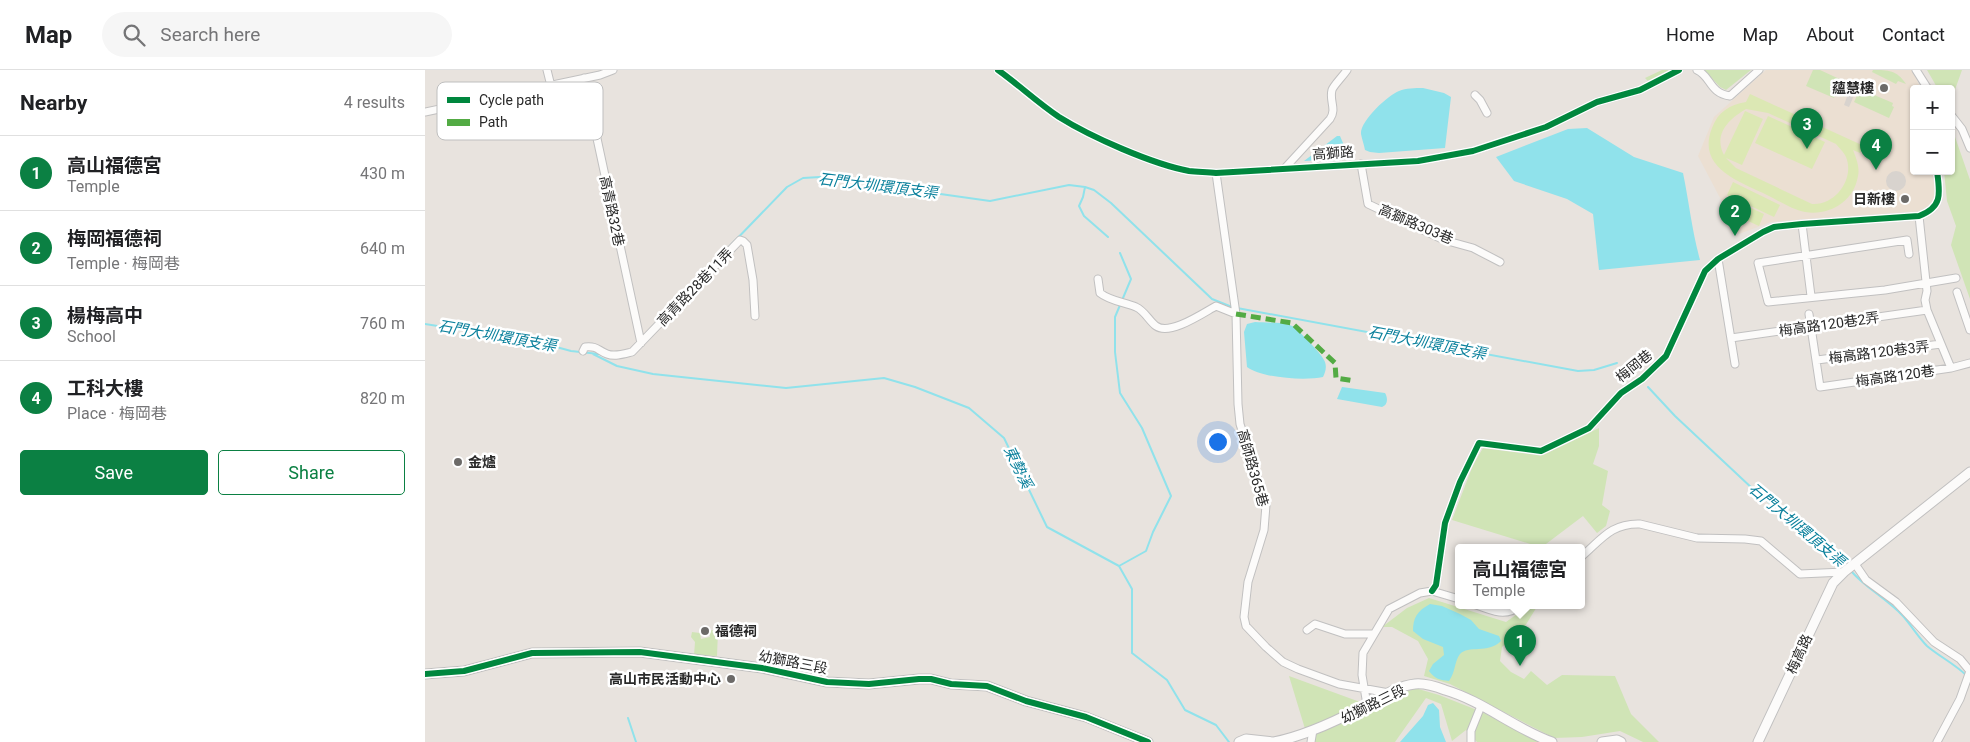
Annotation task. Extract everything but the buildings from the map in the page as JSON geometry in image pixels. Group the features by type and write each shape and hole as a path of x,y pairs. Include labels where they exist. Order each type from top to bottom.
{"street":[{"path":"568,82 613,70"},
{"name":"高獅路","path":"999,70 1059,117 1078,127 1138,154 1170,165 1190,171 1216,173 1418,161 1473,151 1546,127 1597,102 1640,90 1679,70"},
{"path":"1283,169 1334,114 1332,88 1340,81 1347,70"},
{"path":"1697,70 1701,72 1715,90 1730,96 1759,70"},
{"path":"1916,70 1925,85"},
{"name":"高青路32巷","path":"584,78 585,82"},
{"path":"1475,95 1481,100 1487,113"},
{"path":"1955,120 1962,129 1970,148"},
{"name":"高青路32巷","path":"597,140 638,337 641,343"},
{"name":"高獅路303巷","path":"1361,164 1368,204 1444,240 1473,248 1500,262"},
{"name":"高師路365巷","path":"1216,173 1235,314 1238,404 1241,424 1266,505 1264,530 1248,582 1244,617 1246,626 1283,662 1339,684 1391,693"},
{"path":"1937,175 1938,201 1929,212 1919,216 1927,310 1951,368"},
{"name":"梅岡巷","path":"1432,591 1436,585 1445,523 1479,443 1541,451 1589,428 1621,393 1642,379 1665,356 1705,271 1718,259 1763,232 1774,227 1802,224 1919,216"},
{"path":"1802,224 1811,296"},
{"name":"高青路28巷11弄","path":"583,351 585,347 595,347 608,355 632,352 740,240 747,245 753,280 755,316"},
{"path":"1909,254 1907,240 1806,254 1758,263 1768,302 1926,284 1956,278"},
{"path":"1718,259 1735,364"},
{"path":"1098,279 1100,293 1106,298 1139,308 1156,326 1162,329 1170,329 1182,324 1216,306 1235,314"},
{"path":"1957,292 1970,330"},
{"name":"梅高路120巷2弄","path":"1731,338 1927,310"},
{"path":"1809,314 1813,326 1817,360"},
{"name":"梅高路120巷3弄","path":"1817,360 1941,344"},
{"name":"梅高路120巷","path":"1817,360 1820,387 1951,368 1970,362"},
{"name":"梅高路","path":"1758,742 1833,583 1849,568 1970,472"},
{"path":"1585,553 1615,527 1640,524 1697,538 1745,538 1761,541 1800,574 1849,568 1897,602 1934,642 1960,659 1969,675 1960,700 1937,742"},
{"path":"1367,705 1362,675 1363,652 1389,609 1420,593 1432,591 1455,598"},
{"path":"1488,609 1502,614 1516,609"},
{"path":"1307,630 1315,624 1345,634 1374,634"},
{"name":"幼獅路三段","path":"425,674 464,671 532,654 639,652 762,668 827,682 869,684 931,679 951,684 987,686 1026,701 1086,717 1148,742"},
{"name":"幼獅路三段","path":"1239,742 1246,739 1274,742 1289,739 1333,723 1399,689 1416,684 1446,690 1481,706 1540,738 1552,742"},
{"path":"1471,742 1471,731 1481,706"},
{"path":"1311,742 1313,730"},
{"path":"1602,742 1617,740 1621,742"}],"shaded area":[{"path":"1766,70 1912,70 1919,85 1910,85 1910,175 1935,175 1938,196 1931,205 1918,212 1771,222 1739,234 1698,156 1714,117"},
{"path":"1852,83 1858,86 1849,107 1844,105"},
{"path":"1896,171 1903,174 1906,181 1903,188 1896,191 1889,188 1886,181 1889,174"}],"green space":[{"path":"1662,70 1673,70 1648,81 1645,78"},
{"path":"1704,70 1751,70 1726,90 1720,87"},
{"path":"1813,70 1820,70 1846,82 1849,85 1844,97 1836,93 1834,98 1806,86"},
{"path":"1873,70 1896,73 1906,84 1898,81 1896,84 1872,72"},
{"path":"1927,70 1962,70 1955,90 1955,85 1936,85"},
{"path":"1860,89 1893,103 1892,106 1894,107 1889,118 1854,102"},
{"path":"1750,94 1864,146 1860,153 1853,150 1858,173 1856,185 1852,193 1832,209 1814,213 1805,212 1745,185 1723,172 1710,154 1709,142 1712,128 1714,122 1725,110 1746,102","holes":["1746,109 1768,113 1836,144 1843,152 1848,165 1848,174 1841,190 1835,196 1828,201 1812,204 1736,168 1726,158 1742,165 1763,119 1745,111 1724,155 1720,140 1729,122"]},
{"path":"1768,116 1825,142 1812,169 1755,143"},
{"path":"1955,137 1970,180 1970,299 1951,245 1956,226 1947,201 1944,175 1955,175"},
{"path":"1733,182 1780,205 1774,217 1727,195"},
{"path":"1734,200 1764,214 1759,226 1728,212"},
{"path":"1599,428 1599,446 1593,464 1608,471 1602,505 1610,511 1606,526 1597,533 1583,516 1546,544 1530,544 1452,520 1473,465 1483,448 1543,455"},
{"path":"1429,598 1455,606 1455,609 1464,609 1506,622 1524,609 1536,609 1522,631 1502,647 1500,661 1511,672 1524,679 1531,671 1547,685 1562,675 1615,676 1631,714 1659,742 1643,742 1620,731 1582,737 1554,738 1450,684 1424,676 1428,659 1418,641 1392,627 1382,627 1407,608"},
{"path":"709,630 718,631 717,656 694,655 695,642 691,637 692,632 700,633 701,639 710,637"},
{"path":"1289,676 1360,702 1364,712 1415,688 1439,695 1482,712 1541,742 1477,742 1466,730 1452,741 1441,704 1426,698 1395,742 1309,742"}],"water":[{"path":"1423,88 1444,93 1451,97 1445,148 1379,153 1365,150 1361,134 1362,129 1375,109 1394,93 1408,89"},
{"path":"1587,128 1634,157 1683,173 1700,260 1599,270 1593,214 1567,199 1514,181 1496,157 1568,129"},
{"path":"1337,136 1340,136 1346,150 1346,157 1341,159 1304,161"},
{"path":"1255,322 1280,323 1294,327 1325,362 1326,366 1323,377 1305,379 1284,378 1262,374 1247,367 1244,332 1247,324"},
{"path":"1342,387 1385,393 1386,403 1382,407 1337,399"},
{"path":"1430,604 1442,606 1460,614 1471,620 1479,629 1499,636 1501,641 1490,647 1464,651 1458,657 1449,681 1438,679 1429,671 1433,664 1444,655 1443,647 1423,639 1413,631 1417,615"},
{"path":"1433,703 1439,710 1440,727 1446,742 1400,742 1423,716 1428,705"}],"waterway":[{"name":"石門大圳環頂支渠","path":"728,248 787,187 803,178 820,177 990,201 1069,185 1094,190 1111,203 1212,299 1232,307"},
{"name":"石門大圳環頂支渠","path":"1085,187 1079,206 1084,216 1108,237"},
{"name":"石門大圳環頂支渠","path":"1119,566 1146,551 1171,496 1142,428 1120,393 1115,352 1115,317 1131,279 1120,253"},
{"name":"石門大圳環頂支渠","path":"1237,308 1578,371 1594,370 1617,363"},
{"name":"石門大圳環頂支渠","path":"425,324 538,342 571,351 599,354"},
{"name":"東勢溪","path":"593,354 617,366 653,374 786,388 884,378 915,387 969,408 1004,438 1047,527 1119,566 1132,589 1132,653 1167,680 1185,710 1216,725 1229,742"},
{"name":"石門大圳環頂支渠","path":"1648,387 1675,416 1754,490 1847,565"},
{"name":"石門大圳環頂支渠","path":"1851,571 1903,616 1927,646 1967,676"},
{"path":"628,718 636,742"}],"marked path":[{"path":"1236,314 1292,323 1335,363 1336,378 1355,381"}],"cycle path":[{"path":"998,70 1059,117 1104,141 1140,156 1174,167 1189,171 1216,173 1418,161 1473,151 1546,127 1597,102 1640,90 1679,70"},
{"path":"1432,591 1436,585 1445,523 1460,482 1479,443 1541,451 1589,428 1621,393 1642,379 1666,356 1705,271 1718,259 1774,227 1919,216 1936,204 1939,193 1938,175"},
{"path":"425,674 464,671 532,653 640,652 762,668 827,682 869,684 931,679 951,684 987,686 1026,701 1086,717 1148,742"}],"place":[{"name":"蘊慧樓","path":"1884,88"},
{"name":"楊梅高中","path":"1807,149"},
{"name":"工科大樓","path":"1876,170"},
{"name":"日新樓","path":"1905,199"},
{"name":"梅岡福德祠","path":"1735,236"},
{"name":"金爐","path":"458,462"},
{"name":"福德祠","path":"705,631"},
{"name":"高山福德宮","path":"1520,666"},
{"name":"高山市民活動中心","path":"731,679"}]}
